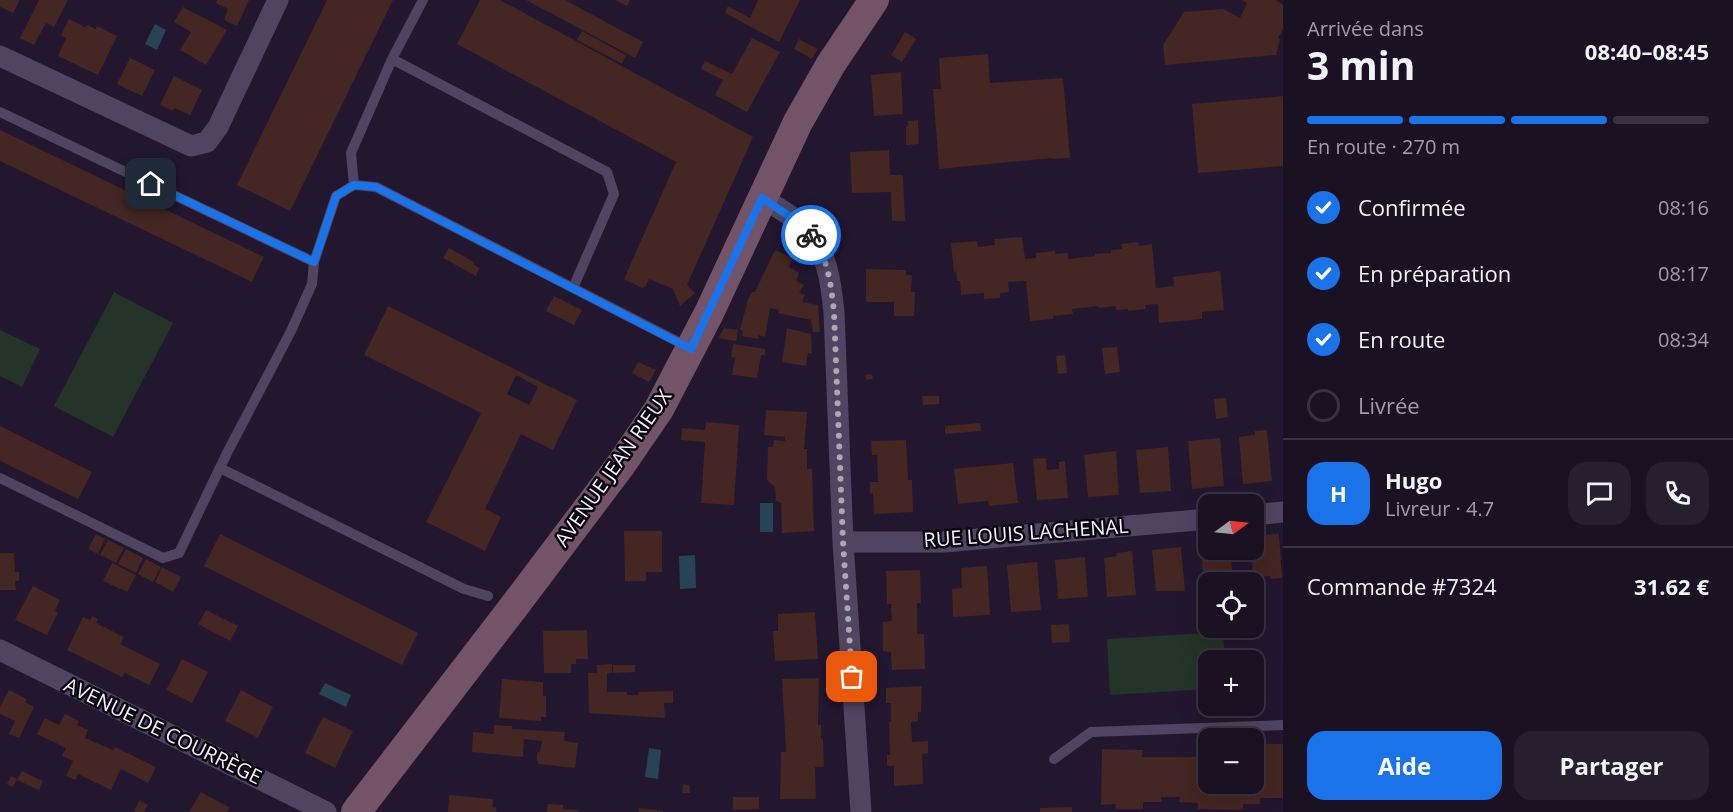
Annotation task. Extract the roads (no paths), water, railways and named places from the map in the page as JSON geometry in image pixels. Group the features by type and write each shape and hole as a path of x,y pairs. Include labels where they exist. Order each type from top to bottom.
{"main road":[{"name":"AVENUE JEAN RIEUX","path":"356,812 620,466 659,409 691,349 798,122 831,64 874,0"}],"street":[{"path":"0,56 191,146 207,142 218,127 278,0"},
{"path":"762,198 804,226 815,240 831,280 843,542 861,812"},
{"path":"1264,513 1283,512"},
{"name":"RUE LOUIS LACHENAL","path":"843,542 944,542 1198,520"},
{"name":"AVENUE DE COURRÈGE","path":"0,650 326,812"}],"lane":[{"path":"354,185 351,153 392,59 423,0"},
{"path":"392,59 607,172 614,194 573,288"},
{"path":"0,112 314,262"},
{"path":"0,478 163,558 179,553 312,284 314,262 336,196 354,185 376,187 691,349"},
{"path":"220,468 464,589 488,596"},
{"path":"1054,759 1091,732 1283,725"}],"water":[{"path":"155,24 166,30 157,50 145,44"},
{"path":"760,503 773,503 773,532 760,532"},
{"path":"695,555 696,588 680,589 679,556"},
{"path":"325,683 351,695 346,707 319,694"},
{"path":"649,748 661,750 658,779 645,777"}]}
